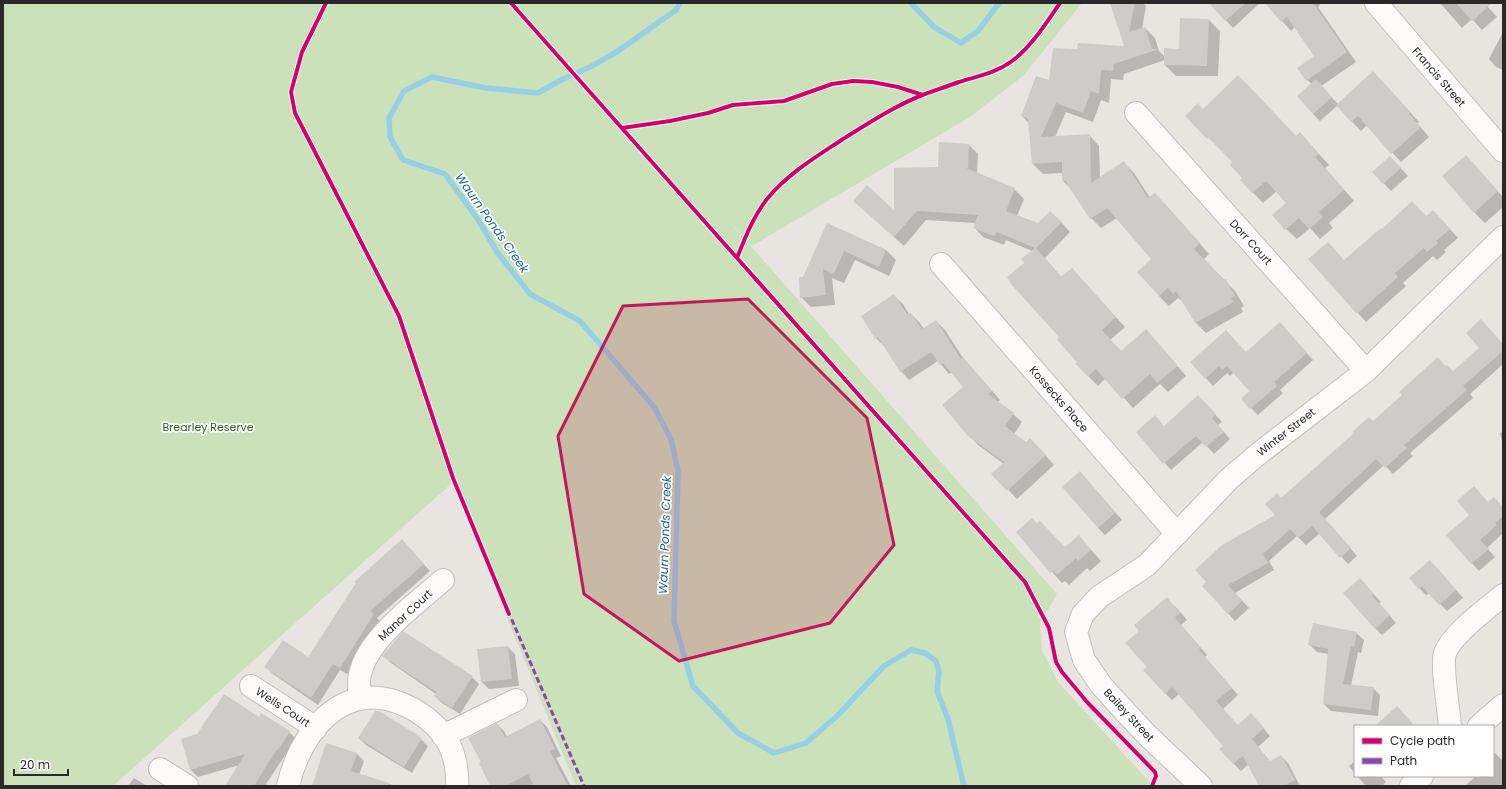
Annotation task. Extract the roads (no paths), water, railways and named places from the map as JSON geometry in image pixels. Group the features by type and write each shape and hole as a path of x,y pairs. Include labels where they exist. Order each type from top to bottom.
{"street":[{"name":"Francis Street","path":"1376,3 1503,151"},
{"name":"Dorr Court","path":"1136,112 1366,371"},
{"name":"Winter Street","path":"1076,632 1083,614 1099,597 1147,565 1229,479 1256,455 1366,371 1503,237"},
{"name":"Kossecks Place","path":"941,264 1177,534"},
{"name":"Manor Court","path":"360,699 359,682 361,669 377,641 390,627 443,580"},
{"path":"1450,725 1444,669 1445,654 1452,642 1460,633 1503,595"},
{"name":"Bailey Street","path":"1076,632 1084,660 1101,685 1146,734 1201,786"},
{"name":"Wells Court","path":"251,686 316,728"},
{"path":"288,786 300,751 316,728 335,710 360,699 382,699 406,707 429,720 449,745 453,756 457,786"},
{"path":"443,736 516,700"},
{"path":"1480,725 1503,705"},
{"path":"160,769 186,786"},
{"path":"1411,786 1421,777"}],"waterway":[{"name":"Waurn Ponds Creek","path":"680,3 676,10 618,51 538,93 486,88 432,77 404,91 389,118 390,137 403,160 445,174 479,221 497,252 530,294 580,321 654,407 671,439 678,471 674,621 693,686 738,733 774,753 806,743 838,715 884,666 911,650 925,653 936,661 939,671 937,691 948,719 964,786"},
{"name":"Waurn Ponds Creek","path":"911,3 934,27 961,43 978,31 999,3"}],"park label":[{"name":"Brearley Reserve","path":"208,427"}]}
